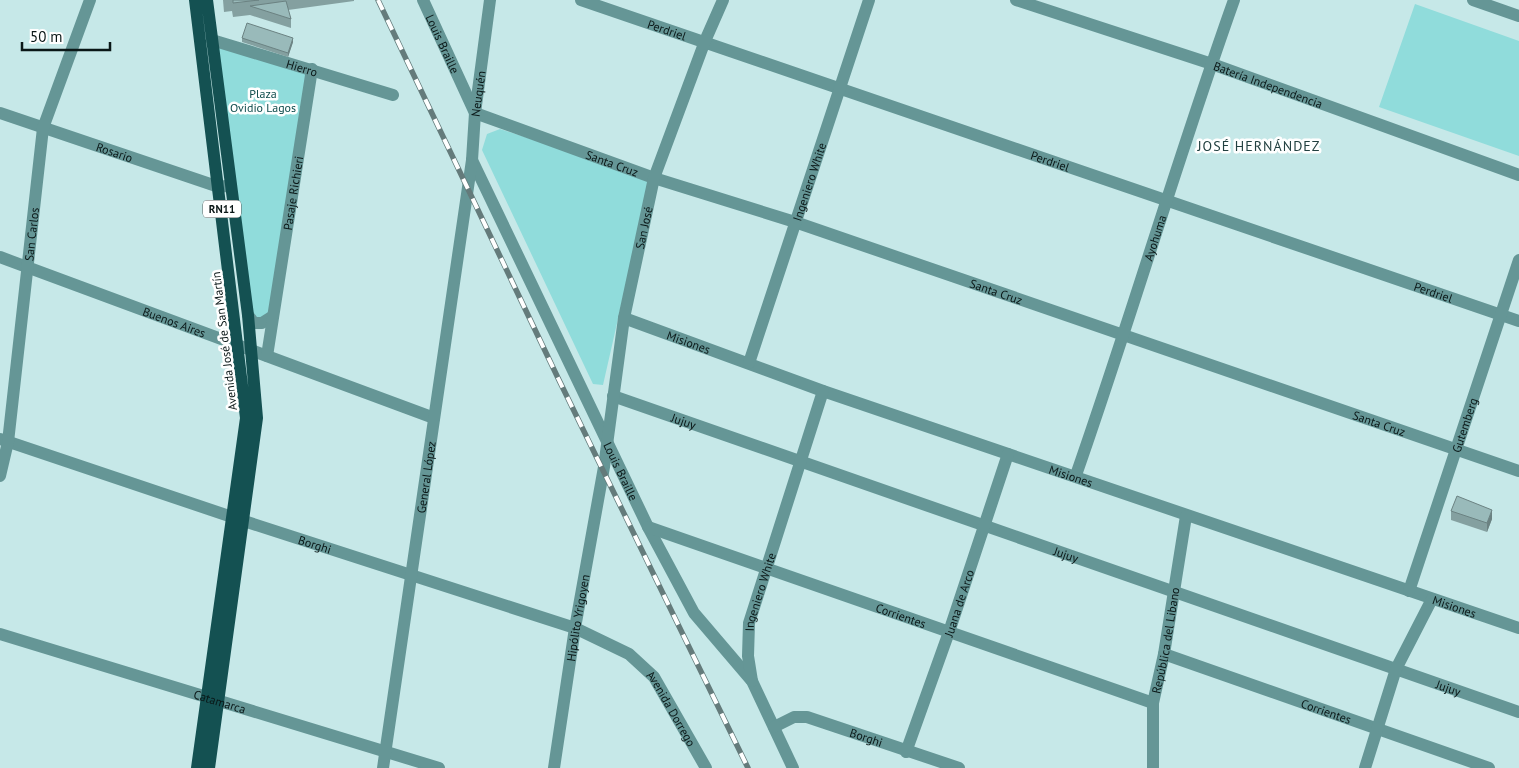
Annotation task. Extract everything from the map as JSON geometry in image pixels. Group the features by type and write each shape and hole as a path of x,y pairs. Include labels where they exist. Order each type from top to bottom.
{"main road":[{"name":"Avenida José de San Martín","path":"195,0 248,316 245,347"},
{"name":"Avenida José de San Martín","path":"207,0 225,186 245,347 246,418 238,519 213,697 209,768"},
{"name":"Avenida José de San Martín","path":"196,768 213,697"}],"street":[{"name":"San Carlos","path":"0,476 27,267 42,128 90,0"},
{"name":"Louis Braille","path":"423,0 475,113"},
{"name":"Neuquén","path":"468,188 475,113 490,0"},
{"name":"Perdriel","path":"581,0 1167,199 1519,322"},
{"name":"San José","path":"604,468 624,318 654,178 704,41 723,0"},
{"name":"Ingeniero White","path":"749,363 869,0"},
{"name":"Batería Independencia","path":"1016,0 1212,64 1519,176"},
{"name":"Ayohuma","path":"1076,476 1125,335 1167,199 1234,0"},
{"path":"1473,0 1519,16"},
{"name":"Hierro","path":"212,40 393,95"},
{"name":"Pasaje Richieri","path":"267,356 312,69"},
{"name":"Rosario","path":"0,113 225,186"},
{"name":"Santa Cruz","path":"475,113 654,178 795,222 1519,471"},
{"name":"Louis Braille","path":"472,160 608,440 648,527 694,613 752,682 793,768"},
{"name":"General López","path":"383,768 468,188"},
{"name":"Buenos Aires","path":"0,257 434,418"},
{"name":"Gutemberg","path":"1409,591 1519,260"},
{"path":"248,316 254,323 262,323 273,316"},
{"name":"Misiones","path":"624,318 824,391 1519,628"},
{"name":"Ingeniero White","path":"752,682 748,656 749,623 824,391"},
{"name":"Jujuy","path":"613,396 1519,712"},
{"name":"Borghi","path":"4,440 238,519 574,628 630,654"},
{"name":"Juana de Arco","path":"906,752 949,632 1008,454"},
{"name":"Hipólito Yrigoyen","path":"554,768 574,628 604,468"},
{"name":"República del Libano","path":"1153,768 1153,703 1175,592 1186,516"},
{"name":"Corrientes","path":"648,527 1153,703"},
{"path":"1365,768 1396,669 1432,599"},
{"name":"Catamarca","path":"0,634 213,697 439,768"},
{"name":"Avenida Dorrego","path":"630,654 654,677 706,768"},
{"name":"Corrientes","path":"1164,654 1489,768"},
{"name":"Borghi","path":"774,727 794,716 808,717 906,752 958,768"}],"green space":[{"path":"1415,4 1519,41 1519,156 1379,107"},
{"name":"Plaza Ovidio Lagos","path":"212,40 312,69 273,316 254,323"},
{"path":"500,129 650,178 603,385 593,384 482,150 487,134"}],"building":[{"path":"233,0 259,0 233,3"},
{"path":"286,1 291,19 250,6"},
{"path":"247,23 293,38 288,53 242,38"},
{"path":"1457,496 1492,510 1487,523 1451,511"}],"railway":[{"path":"378,0 558,378 748,768"}],"district":[{"name":"JOSÉ HERNÁNDEZ","path":"1259,146"}]}
